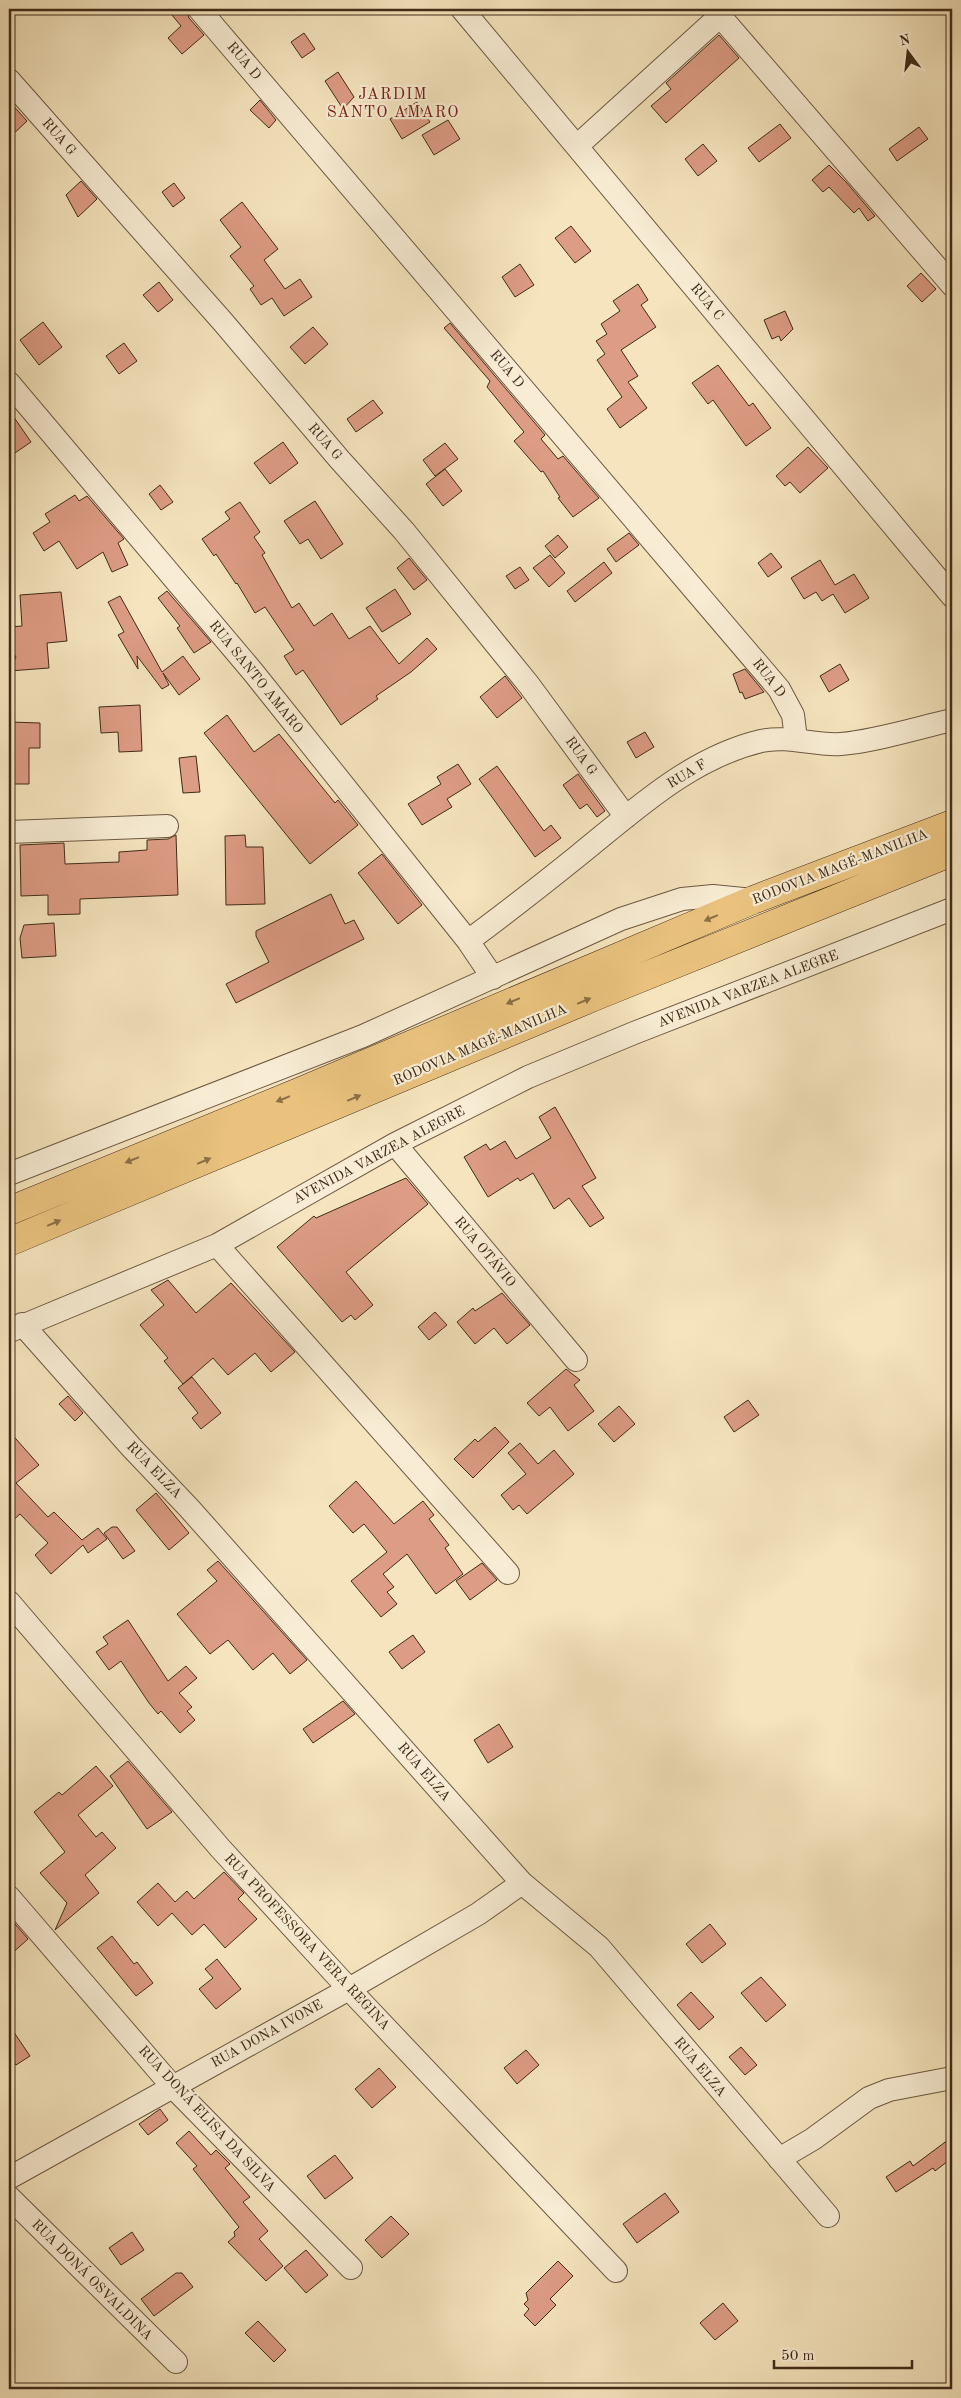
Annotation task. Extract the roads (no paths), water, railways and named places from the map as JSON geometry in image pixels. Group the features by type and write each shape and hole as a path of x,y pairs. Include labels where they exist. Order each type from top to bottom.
{"highway":[{"name":"RODOVIA MAGÉ-MANILHA","path":"9,1210 299,1092 753,900 952,824"},
{"name":"RODOVIA MAGÉ-MANILHA","path":"9,1242 596,996 952,852"}],"street":[{"name":"RUA D","path":"199,9 780,689 794,715 796,739"},
{"name":"RUA C","path":"462,9 952,596"},
{"path":"577,146 717,12 952,285"},
{"name":"RUA G","path":"9,80 223,322 416,546 529,685 626,817"},
{"name":"RUA SANTO AMARO","path":"9,383 247,665 468,940 493,978"},
{"name":"RUA F","path":"468,940 531,894 675,779 737,748 778,738 840,744 952,720"},
{"path":"9,832 167,826"},
{"path":"9,1174 363,1036 573,940 664,904 713,896 753,900"},
{"name":"AVENIDA VARZEA ALEGRE","path":"15,1328 217,1245 394,1144 537,1074 634,1033 952,910"},
{"name":"RUA OTÁVIO","path":"394,1144 576,1360"},
{"path":"217,1245 508,1573"},
{"name":"RUA ELZA","path":"15,1328 196,1515 522,1883 599,1947 828,2216"},
{"name":"RUA PROFESSORA VERA REGINA","path":"9,1602 220,1848 349,1989 616,2271"},
{"name":"RUA DONA IVONE","path":"9,2178 349,1989 478,1914 522,1883"},
{"name":"RUA DONÁ ELISA DA SILVA","path":"9,1897 172,2086 351,2268"},
{"path":"779,2160 813,2139 869,2098 889,2090 952,2078"},
{"name":"RUA DONÁ OSVALDINA","path":"9,2197 176,2362"}],"district":[{"name":"JARDIM SANTO AMARO","path":"393,104"}]}
